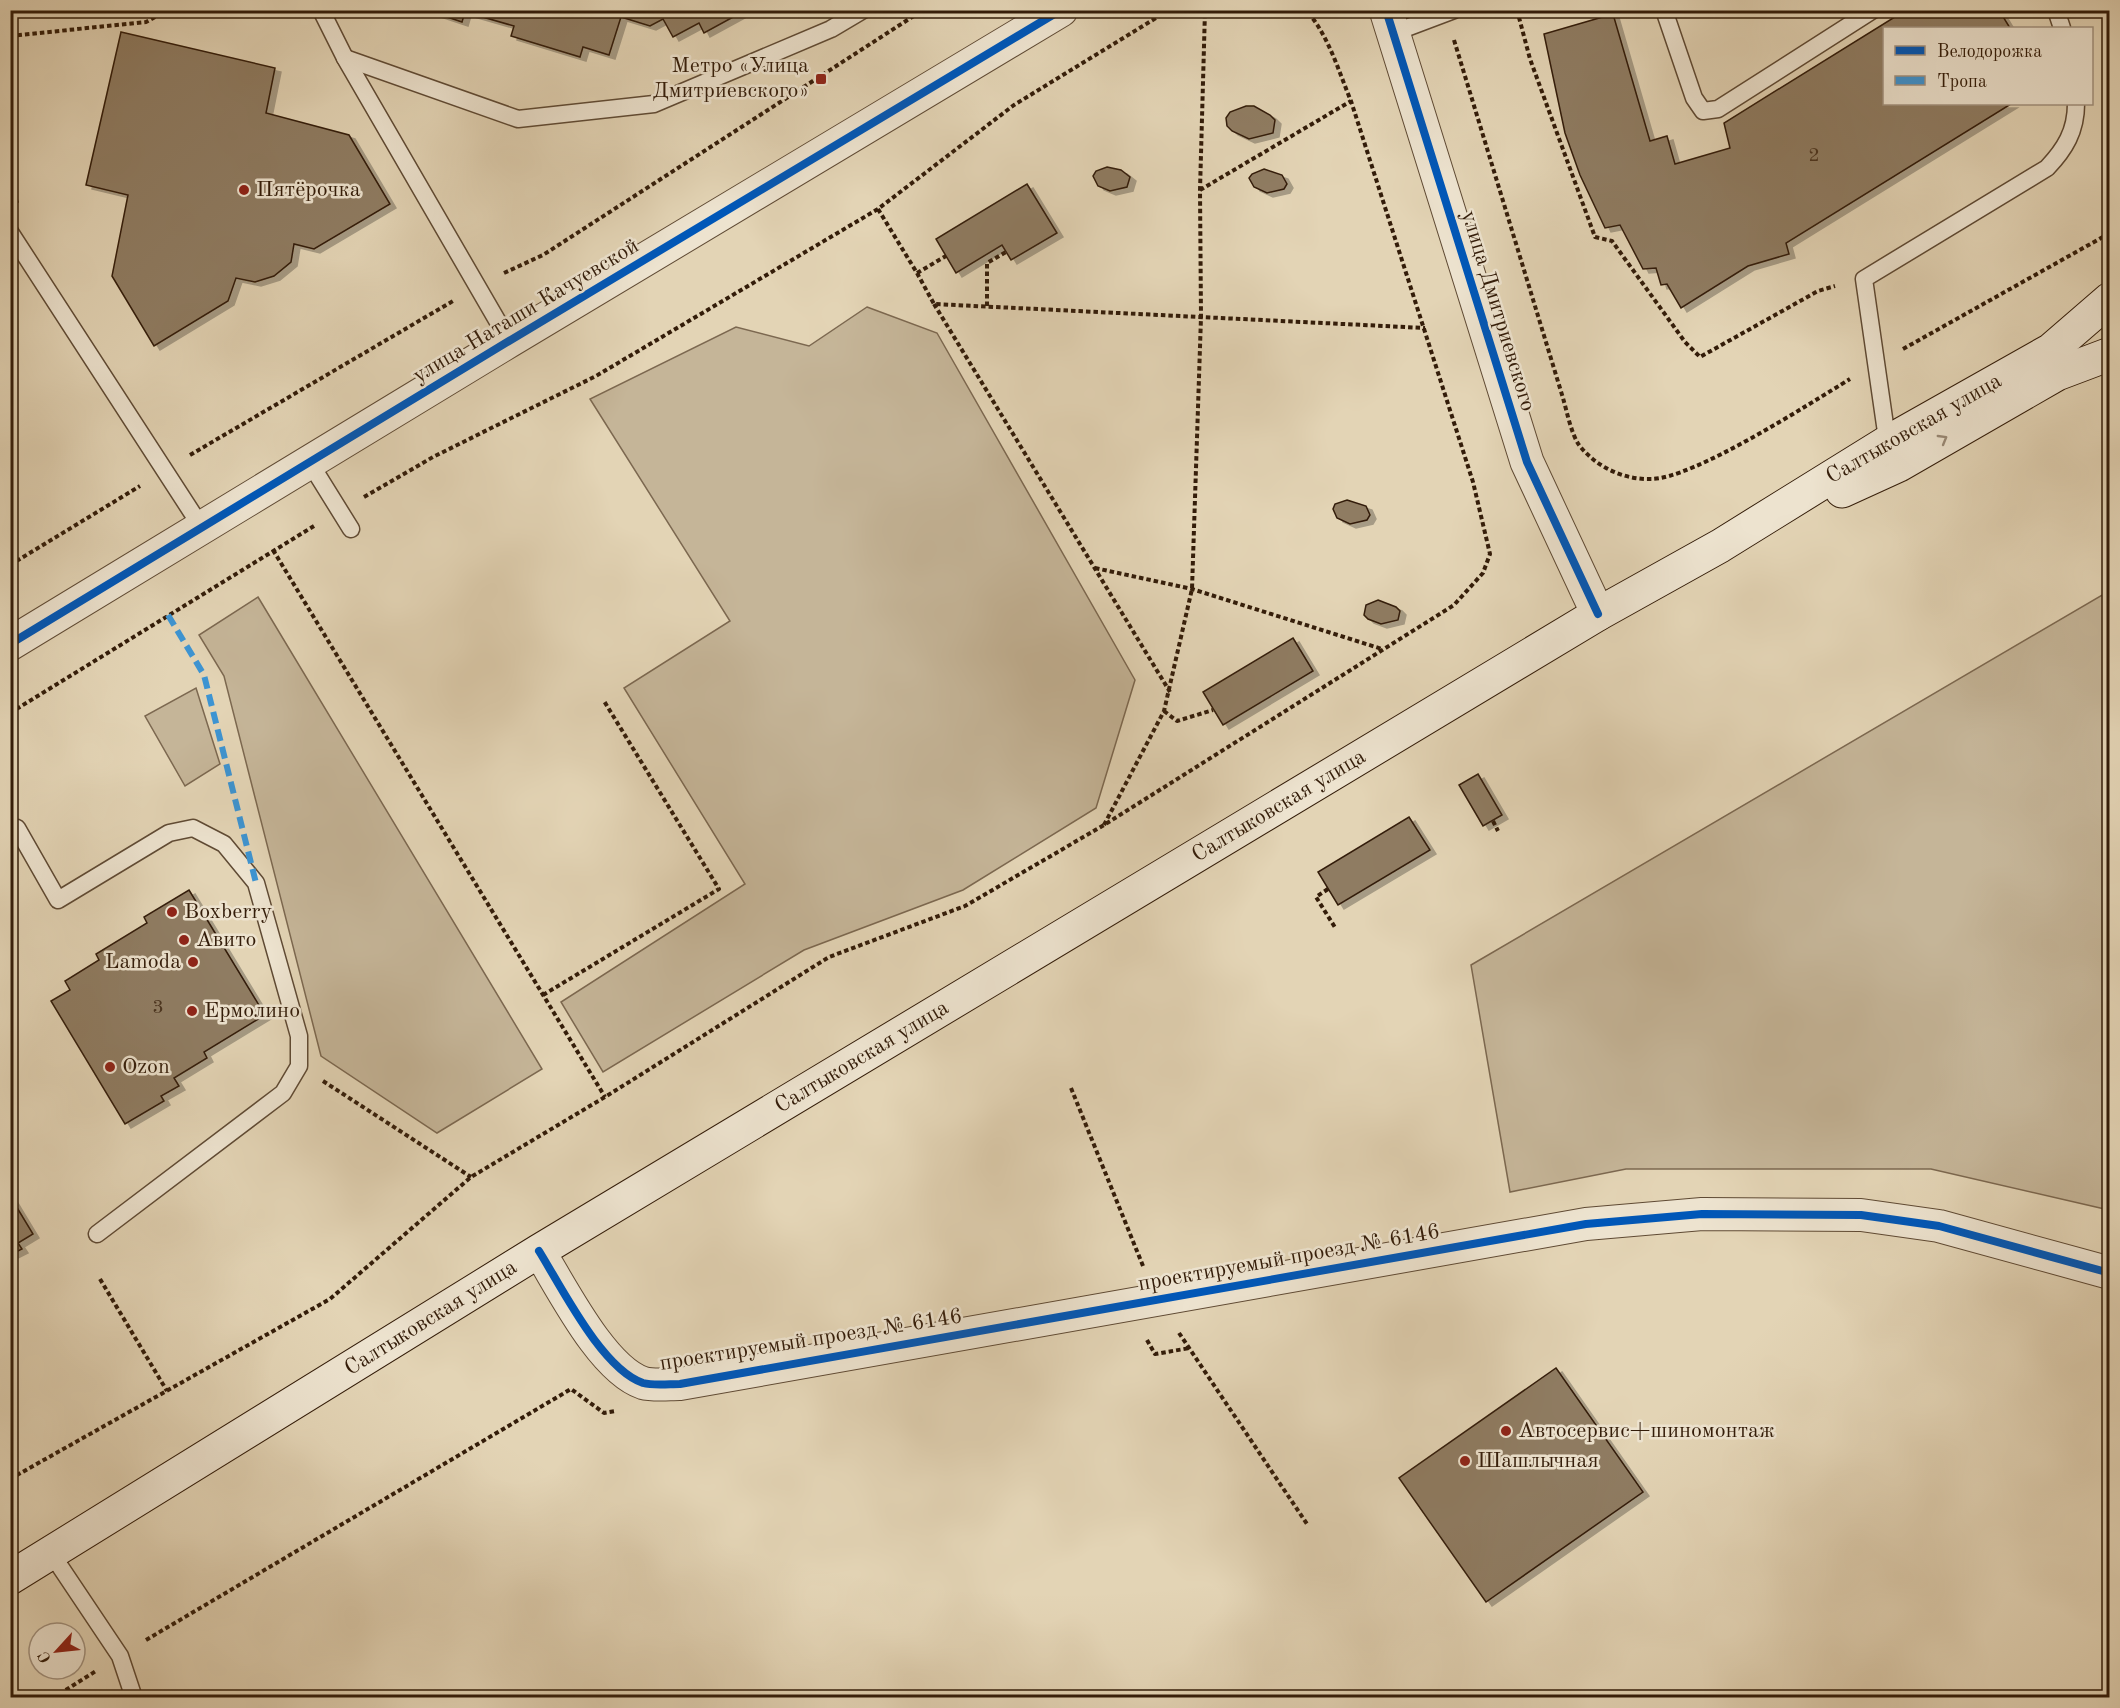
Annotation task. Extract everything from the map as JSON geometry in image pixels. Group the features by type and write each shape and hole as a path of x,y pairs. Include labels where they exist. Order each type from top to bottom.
{"main road":[{"name":"улица Наташи Качуевской","path":"10,644 1061,10"},
{"name":"улица Дмитриевского","path":"1389,22 1527,462 1598,614"},
{"path":"2054,362 2109,299"},
{"name":"Салтыковская улица","path":"10,1578 539,1251 1598,614 1892,454 2054,362 2109,316"},
{"name":"Салтыковская улица","path":"2054,362 2109,344"},
{"path":"2054,362 2109,354"}],"street":[{"name":"проектируемый проезд № 6146","path":"539,1251 601,1349 625,1374 645,1383 680,1384 1586,1224 1701,1214 1861,1215 1939,1226 2109,1273"}],"lane":[{"path":"321,10 345,58 509,341"},
{"path":"345,58 518,119 654,104 831,29 863,10"},
{"path":"1664,10 1694,99 1703,111 1718,109 1873,10"},
{"path":"2056,10 2062,27"},
{"path":"1389,22 1450,12"},
{"path":"1892,454 1864,279 2047,168 2063,151 2073,132 2076,105"},
{"path":"10,232 202,528"},
{"path":"310,462 351,529"},
{"path":"17,828 58,900 169,833 193,828 224,844 256,883 299,1036 299,1066 283,1093 97,1234"},
{"path":"51,1553 120,1656 134,1698"}],"path":[{"path":"10,36 146,22 168,10"},
{"path":"10,713 273,549 433,458 596,376 878,209 1014,105 1169,10"},
{"path":"1104,825 1164,711 1170,693 1192,589 1201,317 1200,190 1205,10"},
{"path":"10,1479 330,1299 471,1177 605,1097 829,957 965,906 1104,825 1454,605 1483,573 1490,554 1473,482 1425,328 1351,101 1317,22 1306,10"},
{"path":"1517,10 1530,59 1595,237 1612,241 1684,342 1700,357 1818,291 1864,279"},
{"path":"1450,12 1563,398 1579,444 1595,460 1626,477 1653,480 1687,470 1721,453 2109,233"},
{"path":"1200,190 1351,101"},
{"path":"10,178 17,203 14,209"},
{"path":"10,196 17,203"},
{"path":"878,209 1170,693"},
{"path":"987,306 987,263 1006,252"},
{"path":"917,273 946,256"},
{"path":"934,304 1425,328"},
{"path":"273,549 605,1097"},
{"path":"1094,568 1192,589 1382,649"},
{"path":"543,995 719,889 604,700"},
{"path":"1164,711 1177,721 1214,710"},
{"path":"1493,821 1498,831"},
{"path":"1328,889 1316,897 1336,928"},
{"path":"299,1066 471,1177"},
{"path":"100,1279 167,1391"},
{"path":"53,1698 571,1389"}],"shaded area":[{"path":"867,307 937,333 1135,680 1096,808 963,890 804,950 603,1072 561,1002 745,884 624,688 730,621 590,399 736,327 809,346"},
{"path":"2109,591 2109,1210 1931,1169 1626,1169 1510,1192 1471,965"},
{"path":"258,597 542,1069 437,1133 321,1056 224,676 199,635"},
{"path":"196,688 220,764 185,786 145,716"}],"building":[{"path":"426,10 746,10 704,33 699,23 673,37 663,19 650,26 621,17 609,55 583,47 580,57 511,36 514,26 465,12 462,22"},
{"path":"1906,10 1999,10 2009,27 1883,27 1883,105 2009,105 1786,243 1789,254 1748,266 1681,308 1667,284 1661,285 1656,268 1643,269 1620,225 1605,228 1580,175 1565,133 1544,34 1613,14 1650,141 1667,136 1675,164 1730,148 1724,123"},
{"name":"Пятёрочка","path":"121,32 275,68 266,113 349,135 390,204 314,249 294,244 291,262 274,276 255,282 236,278 228,301 154,346 112,276 128,195 86,185"},
{"path":"1246,106 1254,106 1275,120 1273,133 1249,139 1227,126 1226,118 1230,112"},
{"path":"1107,167 1121,170 1130,177 1127,187 1110,191 1098,186 1093,176 1096,171"},
{"path":"1264,169 1282,175 1287,184 1284,189 1267,193 1254,187 1249,178 1252,174"},
{"path":"1027,184 1057,233 1011,260 1002,245 956,273 936,239"},
{"path":"1347,500 1366,506 1370,515 1367,520 1350,524 1337,518 1333,509 1335,504"},
{"path":"1378,600 1400,611 1398,620 1381,624 1364,615 1366,605"},
{"path":"1293,638 1313,671 1223,725 1203,692"},
{"path":"1478,774 1502,815 1483,826 1459,785"},
{"path":"1409,817 1430,850 1338,905 1318,872"},
{"path":"189,890 265,1015 204,1052 207,1058 174,1078 179,1086 161,1096 164,1101 125,1124 51,1001 70,990 65,981 99,960 96,954 147,923 144,917"},
{"path":"10,1196 33,1234 18,1243 22,1249 10,1255"},
{"path":"1556,1368 1643,1492 1486,1602 1399,1478"}],"marked path":[{"path":"168,615 204,675 256,883"}],"cycle path":[{"path":"10,644 1061,10"},
{"path":"1386,10 1527,462 1598,614"},
{"path":"539,1251 598,1345 628,1375 643,1383 657,1385 680,1384 1586,1224 1702,1214 1861,1215 1939,1226 2110,1273"}],"place":[{"name":"Метро «Улица Дмитриевского»","path":"821,79"},
{"name":"Пятёрочка","path":"244,190"},
{"name":"Boxberry","path":"172,912"},
{"name":"Авито","path":"184,940"},
{"name":"Lamoda","path":"193,962"},
{"name":"Ермолино","path":"192,1011"},
{"name":"Ozon","path":"110,1067"},
{"name":"Автосервис+шиномонтаж","path":"1506,1431"},
{"name":"Шашлычная","path":"1465,1461"}]}
